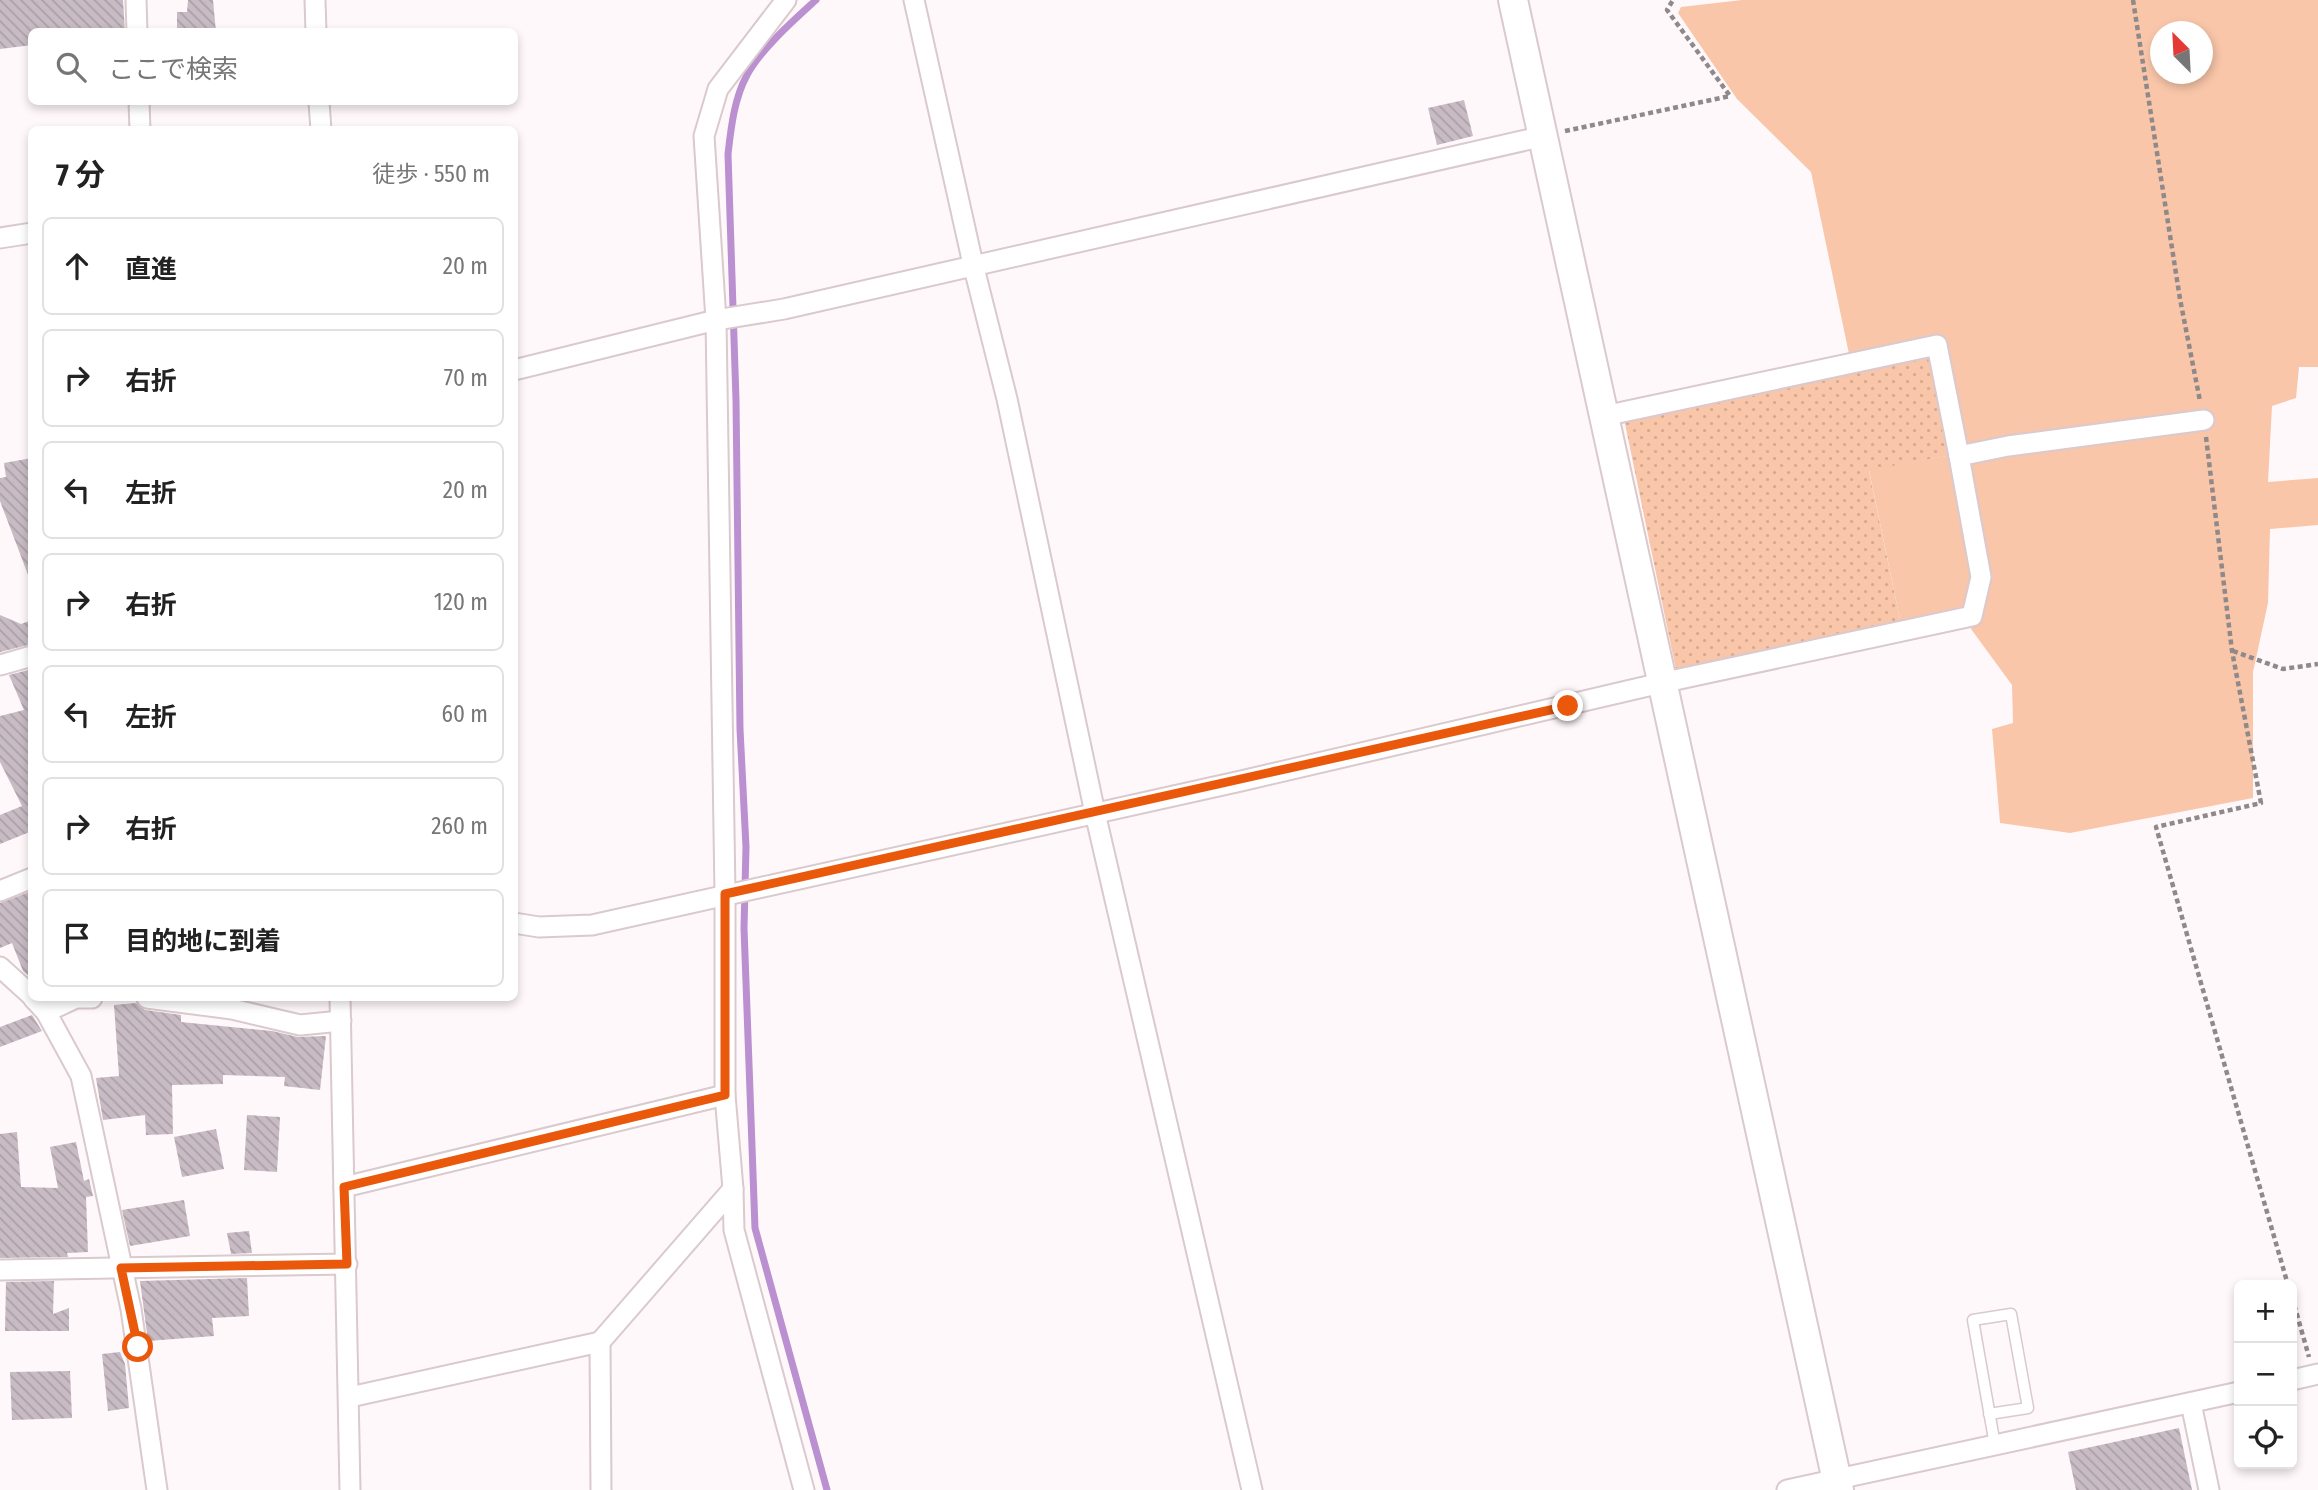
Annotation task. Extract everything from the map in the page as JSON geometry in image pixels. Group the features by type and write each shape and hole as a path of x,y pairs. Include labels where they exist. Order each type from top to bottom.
{"street":[{"path":"136,0 137,28"},
{"path":"314,0 316,28"},
{"path":"786,0 718,89 704,136 716,320 725,894 725,1095 734,1230 804,1490"},
{"path":"914,0 973,264 1007,399 1095,813 1252,1490"},
{"path":"1513,0 1838,1484"},
{"path":"139,105 140,126"},
{"path":"319,105 321,126"},
{"path":"518,369 716,320 784,309 1544,136"},
{"path":"0,238 28,234"},
{"path":"518,924 538,927 592,925 1661,683 1972,616 1981,577 1937,345 1604,416"},
{"path":"1959,456 2008,446 2204,420"},
{"path":"0,665 28,657"},
{"path":"0,891 28,880"},
{"path":"0,967 28,993"},
{"path":"170,1001 232,1009 300,1025 341,1021"},
{"path":"340,1001 350,1490"},
{"path":"37,1002 81,1076 144,1382 157,1490"},
{"path":"344,1187 725,1095"},
{"path":"349,1397 600,1342 733,1189"},
{"path":"0,1270 347,1264"},
{"path":"600,1342 601,1490"},
{"path":"2297,1379 2316,1375"},
{"path":"1787,1490 1838,1484 1994,1445 2234,1393"},
{"path":"2191,1403 2209,1490"}],"lane":[{"path":"1989,1414 2028,1408 2011,1314 1973,1320 1994,1445"}],"path":[{"path":"1544,136 1730,96 1667,10 1673,0"},
{"path":"2133,0 2180,299 2204,420 2232,651 2261,803 2156,827 2287,1280"},
{"path":"2232,651 2283,669 2318,664"},
{"path":"2297,1313 2316,1375"}],"shaded area":[{"path":"1742,0 2318,0 2318,367 2299,367 2296,398 2272,406 2268,482 2318,478 2318,525 2270,529 2268,603 2253,672 2253,798 2070,833 2000,823 1992,729 2013,723 2012,685 1971,629 1988,581 1943,339 1849,354 1811,172 1737,99 1678,13 1681,7"},
{"path":"1931,356 1952,455 1869,471 1901,624 1676,670 1624,419"},
{"path":"1952,455 1973,576 1966,610 1901,624 1869,470"}],"building":[{"path":"0,0 123,0 125,28 28,28 28,46 0,49"},
{"path":"188,0 213,0 216,28 177,28 177,12 187,12"},
{"path":"1464,100 1473,136 1437,145 1428,108"},
{"path":"28,459 28,575 0,501 0,478 6,477 4,463"},
{"path":"0,615 21,624 28,621 28,645 0,652"},
{"path":"28,670 28,833 0,844 0,815 22,806 0,762 0,716 24,710 9,675"},
{"path":"28,892 28,975 23,971 12,943 0,948 0,903"},
{"path":"136,1003 145,1010 181,1015 181,1022 272,1031 298,1037 326,1036 320,1090 284,1086 285,1077 223,1075 223,1084 172,1085 173,1134 146,1135 145,1115 103,1120 96,1078 119,1076 114,1005"},
{"path":"32,1015 42,1031 0,1047 0,1027"},
{"path":"247,1115 280,1117 277,1172 244,1170"},
{"path":"216,1129 224,1169 182,1177 174,1137"},
{"path":"17,1132 21,1187 58,1188 50,1147 76,1142 84,1181 89,1179 93,1196 86,1197 88,1252 67,1253 68,1257 0,1258 0,1134"},
{"path":"184,1200 190,1236 130,1246 122,1210"},
{"path":"249,1231 252,1253 231,1254 227,1233"},
{"path":"247,1278 249,1316 212,1318 214,1336 148,1341 140,1281"},
{"path":"54,1281 53,1314 69,1308 69,1331 5,1331 6,1282"},
{"path":"120,1352 125,1364 129,1408 108,1411 102,1354"},
{"path":"70,1371 72,1418 12,1420 10,1372"},
{"path":"2179,1428 2192,1490 2076,1490 2068,1452"}],"waterway":[{"path":"816,0 769,45 747,75 736,104 728,154 736,400 740,729 746,847 744,928 755,1228 827,1490"}],"route":[{"path":"138,1347 121,1268 255,1268 347,1264 344,1187 725,1095 725,894 1568,706"}]}
